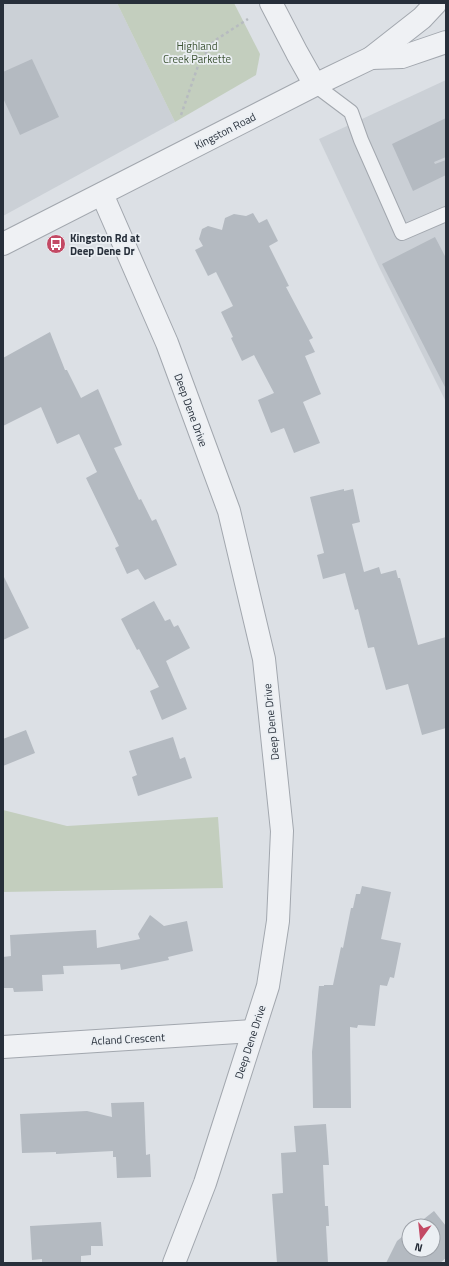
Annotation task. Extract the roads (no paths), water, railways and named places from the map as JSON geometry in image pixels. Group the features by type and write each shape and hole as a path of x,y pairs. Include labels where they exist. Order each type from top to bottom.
{"street":[{"path":"271,3 315,85"},
{"name":"Kingston Road","path":"3,244 315,85 372,58 422,18 436,3"},
{"path":"372,58 402,57 446,42"},
{"name":"Deep Dene Drive","path":"102,194 167,342 229,511 264,659 282,831 278,921 268,986 205,1184 174,1263"},
{"name":"Acland Crescent","path":"3,1047 253,1032"}],"lane":[{"path":"315,85 351,112 361,140 402,233 446,214"}],"place":[{"name":"Kingston Rd at Deep Dene Dr","path":"56,244"}],"park label":[{"name":"Highland Creek Parkette","path":"197,52"}]}
